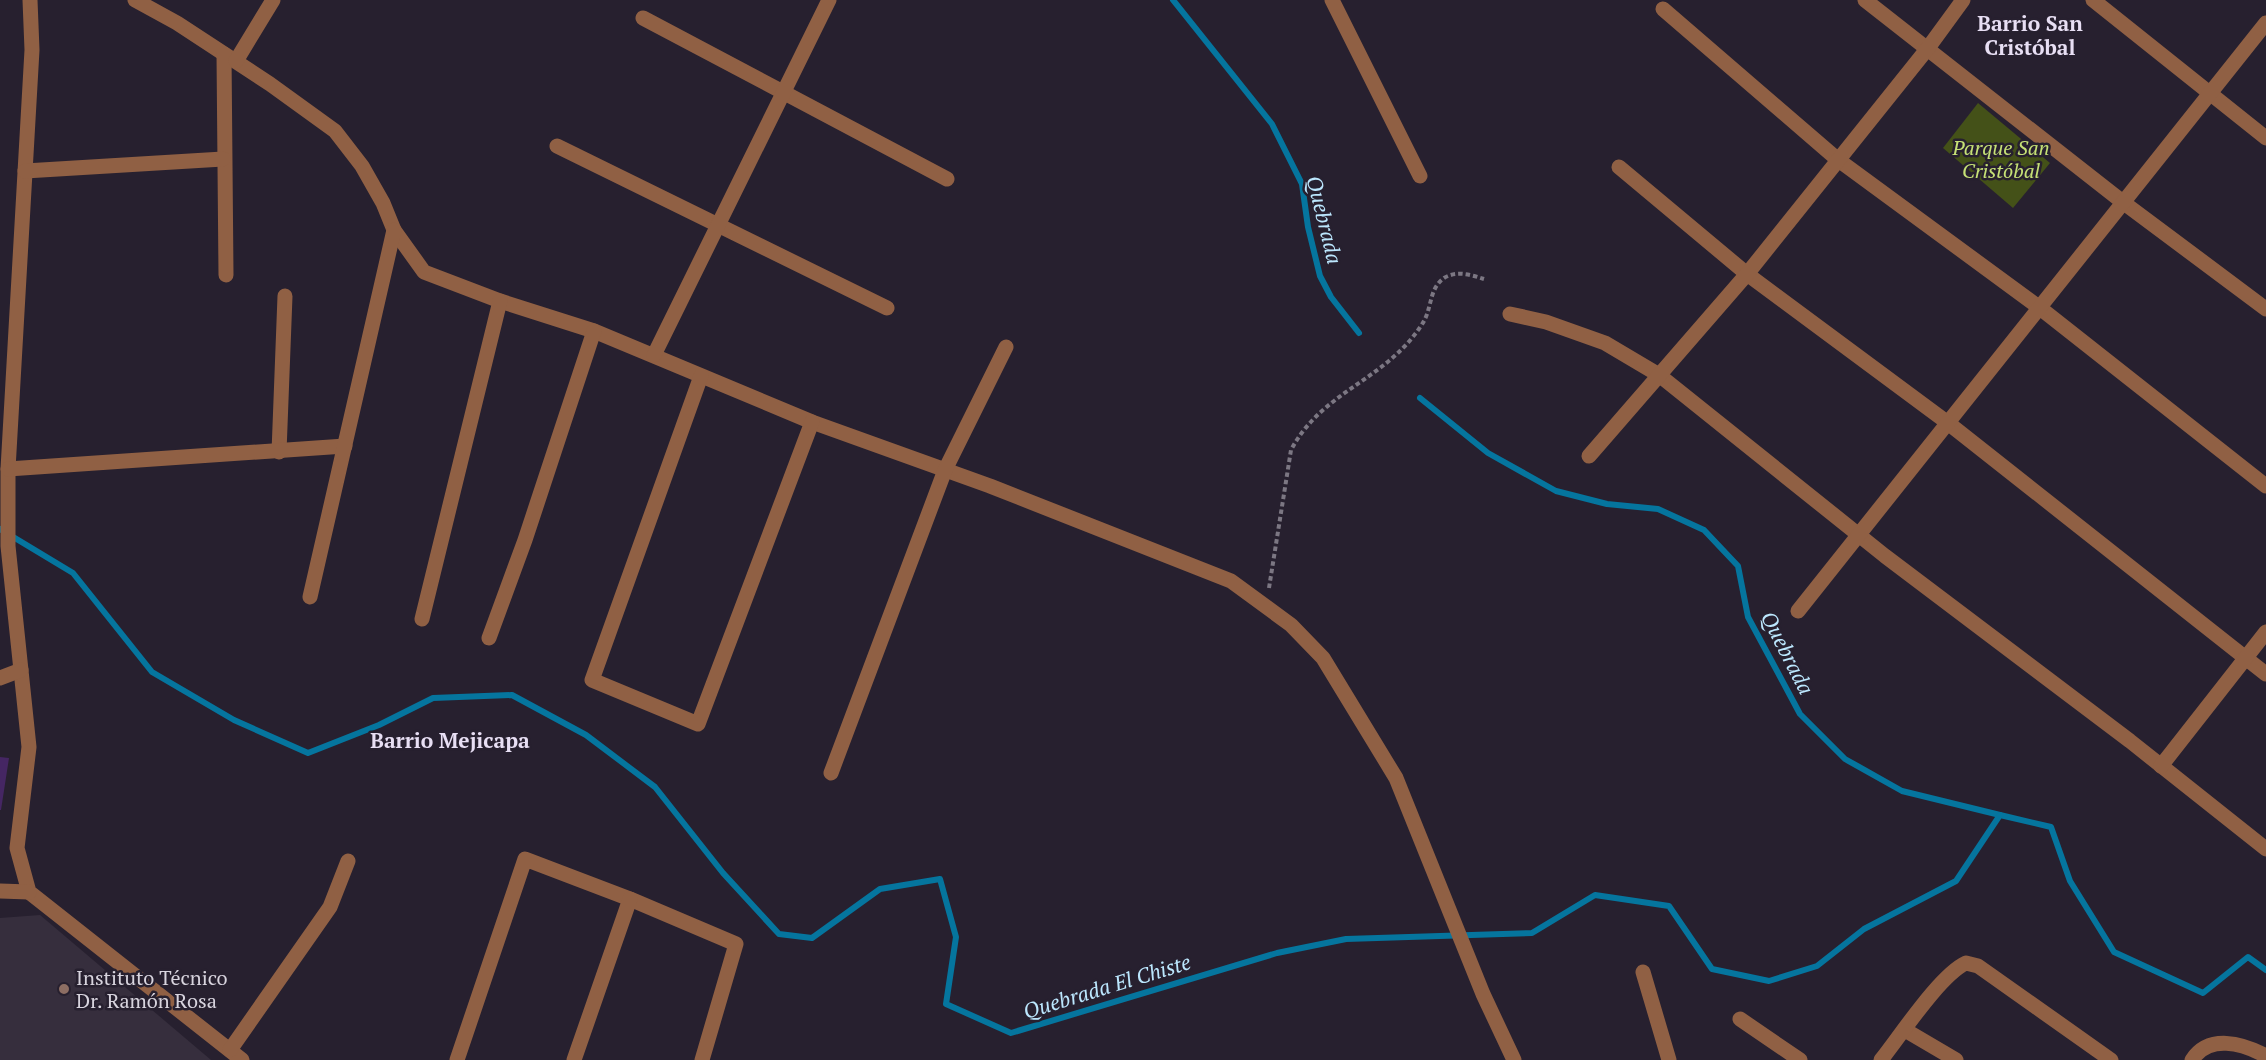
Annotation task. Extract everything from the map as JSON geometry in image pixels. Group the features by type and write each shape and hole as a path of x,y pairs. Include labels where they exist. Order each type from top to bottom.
{"street":[{"path":"29,892 17,848 29,747 8,546 8,469 32,50 30,0"},
{"path":"135,0 230,57 335,131 362,166 383,203 394,230 424,272 500,301 594,331 812,422 945,470 1231,581 1291,625 1323,658 1396,778 1483,994 1514,1060"},
{"path":"226,275 223,159 230,57 273,0"},
{"path":"654,355 829,0"},
{"path":"1332,0 1420,176"},
{"path":"1865,0 2124,203 2266,309"},
{"path":"1590,456 1747,274 1928,48 1963,0"},
{"path":"2093,0 2266,138"},
{"path":"1664,9 1837,159 2040,308 2266,486"},
{"path":"643,18 947,179"},
{"path":"1798,611 2211,95 2266,23"},
{"path":"556,146 887,308"},
{"path":"25,171 223,159"},
{"path":"1618,167 1747,274 1947,423 2266,674"},
{"path":"310,597 394,230"},
{"path":"279,452 285,296"},
{"path":"422,619 500,301"},
{"path":"1510,314 1546,322 1605,343 1659,375 1858,534 2266,849"},
{"path":"489,638 525,540 594,331"},
{"path":"831,773 945,470 1006,347"},
{"path":"701,376 592,680 698,724 812,422"},
{"path":"8,469 345,446"},
{"path":"2161,766 2266,632"},
{"path":"0,678 21,670"},
{"path":"457,1060 525,859 630,899 736,944 702,1060"},
{"path":"230,1050 330,907 348,861"},
{"path":"0,891 29,892 242,1060"},
{"path":"574,1060 630,899"},
{"path":"1881,1060 1944,981 1957,967 1966,963 1978,966 2111,1060"},
{"path":"1643,972 1669,1060"},
{"path":"1740,1019 1800,1060"},
{"path":"1905,1029 1956,1060"},
{"path":"2192,1060 2197,1051 2211,1044 2226,1042 2266,1056"}],"path":[{"path":"1266,607 1291,450 1300,432 1323,407 1394,357 1425,318 1434,289 1445,277 1464,273 1484,279"}],"shaded area":[{"name":"Instituto Técnico Dr. Ramón Rosa","path":"40,915 211,1060 0,1060 0,918"}],"green space":[{"name":"Parque San Cristóbal","path":"1978,103 2050,163 2013,208 1943,148"}],"building":[{"path":"0,757 9,758 1,810 0,810"}],"waterway":[{"name":"Quebrada","path":"1173,0 1272,124 1302,184 1308,227 1320,276 1331,297 1359,333"},
{"name":"Quebrada","path":"1420,398 1488,453 1556,491 1607,504 1658,509 1704,530 1738,566 1748,617 1800,714 1845,759 1902,791 2000,815"},
{"name":"Quebrada El Chiste","path":"0,529 73,573 152,672 234,720 308,753 379,725 433,698 512,695 586,735 655,787 723,873 779,934 812,938 880,889 940,879 956,937 946,1004 1011,1033 1277,953 1346,939 1532,933 1595,895 1669,906 1712,969 1769,981 1817,966 1864,929 1956,881 2000,815 2051,827 2070,881 2114,952 2203,993 2248,957 2266,970"}],"place":[{"name":"Instituto Técnico Dr. Ramón Rosa","path":"64,989"}],"district":[{"name":"Barrio San Cristóbal","path":"2030,36"},
{"name":"Barrio Mejicapa","path":"450,741"}]}
